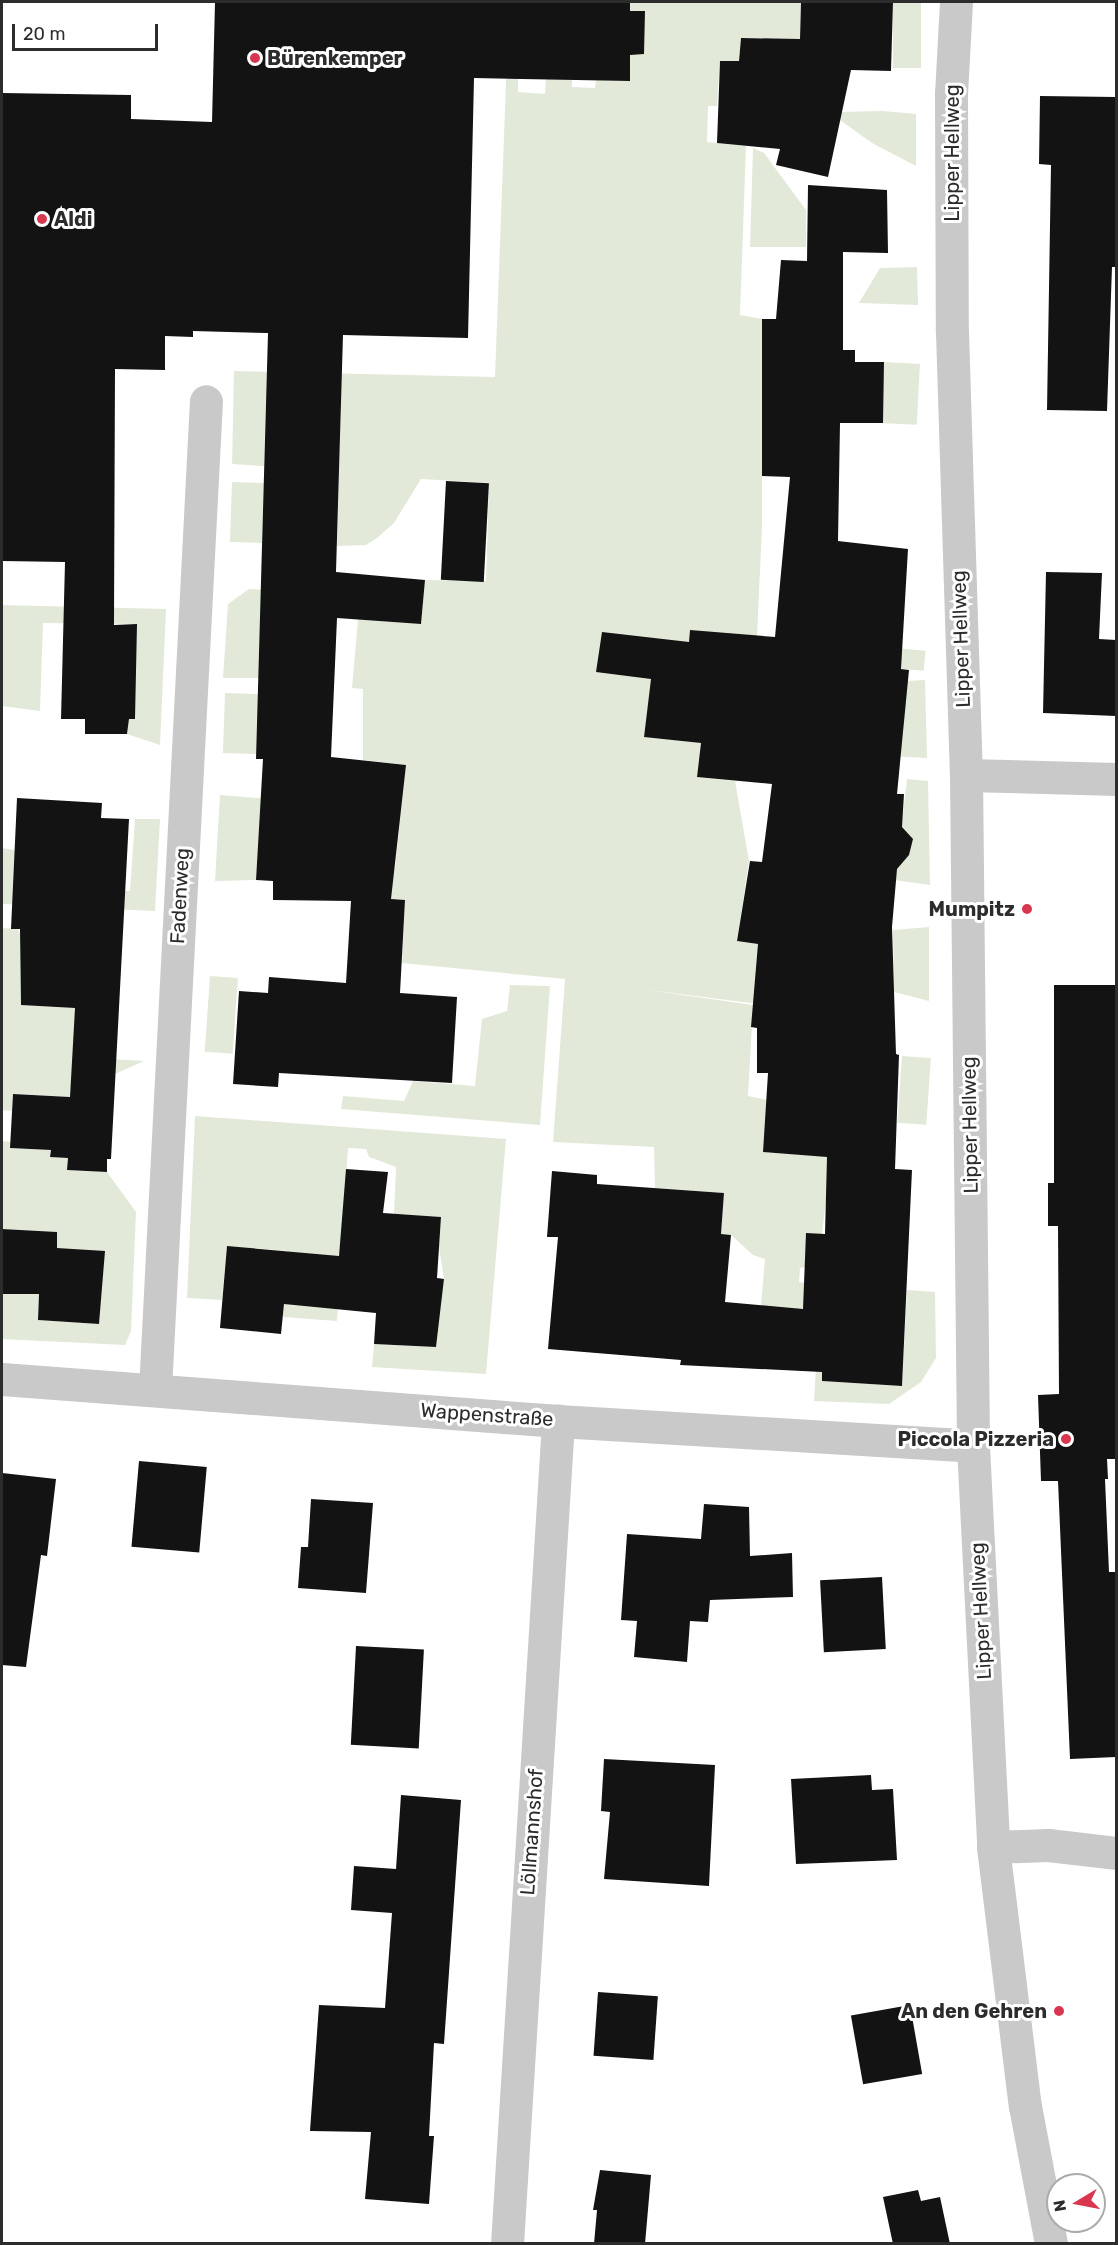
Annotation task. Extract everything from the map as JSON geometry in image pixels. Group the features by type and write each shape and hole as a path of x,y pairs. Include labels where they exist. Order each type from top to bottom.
{"street":[{"name":"Lipper Hellweg","path":"956,2 951,93 952,332 966,775 973,1446 993,1848 1025,2106 1051,2244"},
{"name":"Fadenweg","path":"155,1390 206,401"},
{"path":"966,775 1116,779"},
{"name":"Wappenstraße","path":"2,1379 558,1421 973,1446"},
{"name":"Löllmannshof","path":"507,2244 558,1421"},
{"path":"993,1848 1048,1845 1116,1854"}],"green space":[{"path":"509,2 518,2 518,92 545,94 546,78 572,78 572,87 595,88 596,80 630,81 630,2 801,2 800,39 741,38 739,61 720,61 717,106 708,106 707,142 746,146 740,315 762,319 762,527 757,636 687,662 650,689 644,736 701,743 697,777 735,781 749,861 737,941 790,949 789,1008 641,989 753,1005 748,1096 778,1102 763,1152 839,1157 826,1200 822,1234 805,1267 800,1268 799,1282 828,1286 822,1381 902,1386 907,1290 935,1292 936,1358 921,1382 889,1404 814,1401 816,1367 761,1305 765,1259 753,1255 731,1235 721,1234 724,1193 655,1188 654,1147 553,1142 565,979 402,963 405,900 351,897 354,867 395,869 399,830 260,821 256,880 215,881 220,795 357,806 406,765 363,760 363,689 352,688 358,619 421,624 425,580 486,581 489,483 421,479 394,523 377,538 366,545 337,546 341,399 266,398 264,466 232,464 234,371 495,377"},
{"path":"893,2 921,2 921,68 893,68"},
{"path":"883,111 916,114 916,166 872,143 840,120 838,112"},
{"path":"753,148 764,153 806,210 806,247 750,247"},
{"path":"917,267 918,305 859,303 880,268"},
{"path":"884,362 920,364 917,425 881,423"},
{"path":"232,482 264,483 262,543 230,542"},
{"path":"249,589 293,591 259,678 223,678 228,604"},
{"path":"2,605 166,609 160,745 127,734 129,719 134,719 136,624 43,623 40,711 2,706"},
{"path":"790,639 925,651 924,671 788,659"},
{"path":"925,680 927,758 832,753 907,681"},
{"path":"225,693 259,694 257,754 223,753"},
{"path":"907,779 928,781 930,885 830,871 903,861 909,855 912,842 901,832"},
{"path":"135,819 160,819 155,911 2,904 2,848 43,854 41,887 130,891"},
{"path":"929,927 929,1001 894,992 893,930"},
{"path":"2,928 18,929 20,934 21,1005 112,1010 109,1059 144,1061 115,1074 72,1072 70,1097 13,1094 12,1111 2,1110"},
{"path":"210,976 238,978 233,1054 205,1052"},
{"path":"510,985 550,986 540,1125 341,1109 343,1096 404,1101 413,1081 475,1086 482,1019 507,1011"},
{"path":"902,1056 931,1058 926,1125 897,1123"},
{"path":"195,1116 506,1139 486,1374 372,1367 374,1344 436,1347 444,1279 439,1247 441,1217 394,1214 396,1167 369,1157 366,1149 348,1148 337,1321 283,1317 288,1251 227,1246 222,1300 187,1298"},
{"path":"2,1141 11,1142 10,1148 51,1150 50,1157 68,1158 68,1170 107,1172 136,1212 131,1331 125,1345 2,1339 2,1294 39,1294 38,1320 99,1324 104,1252 57,1248 56,1232 2,1229"}],"building":[{"path":"215,2 630,2 630,11 645,11 644,54 630,55 630,81 474,78 468,338 343,335 336,572 425,580 421,624 337,618 331,757 406,765 391,899 405,900 400,993 457,997 452,1083 279,1073 278,1087 233,1084 239,991 268,993 269,977 346,983 351,901 273,900 273,881 256,880 263,759 256,759 268,333 193,331 193,337 165,336 165,370 115,369 114,625 137,624 135,719 129,719 127,734 85,734 85,719 61,719 65,562 2,561 2,93 131,95 131,119 212,122"},
{"path":"801,2 893,2 891,71 851,70 828,177 776,165 780,149 717,143 720,61 739,61 741,38 800,39"},
{"path":"1040,96 1116,97 1116,267 1112,267 1107,411 1047,410 1051,165 1039,164"},
{"path":"808,185 887,190 888,253 843,252 843,350 855,350 855,362 884,362 883,423 840,423 838,541 908,549 901,669 909,670 897,794 904,794 902,827 913,839 909,855 897,869 892,927 896,1054 899,1055 895,1169 912,1170 902,1386 822,1381 822,1372 680,1365 681,1360 548,1349 558,1237 547,1237 552,1171 597,1175 597,1184 724,1193 721,1234 731,1235 725,1302 803,1309 806,1233 825,1234 827,1157 763,1152 768,1073 757,1073 757,1028 751,1027 758,944 737,941 750,861 762,862 772,784 697,777 701,743 644,737 651,679 596,672 602,632 689,642 690,630 775,637 790,477 762,476 762,319 776,319 781,260 807,261"},
{"path":"446,481 489,483 484,582 441,580"},
{"path":"1046,572 1102,573 1099,639 1116,640 1116,716 1043,713"},
{"path":"17,798 102,803 101,818 129,819 111,1159 107,1159 107,1172 67,1170 68,1158 50,1157 51,1150 10,1148 13,1094 70,1097 75,1008 21,1005 20,929 11,929"},
{"path":"1054,985 1116,985 1116,1459 1107,1459 1108,1479 1105,1479 1109,1572 1116,1572 1116,1757 1070,1759 1058,1481 1041,1481 1038,1395 1059,1394 1058,1226 1048,1226 1048,1183 1054,1183"},
{"path":"346,1169 388,1172 383,1213 441,1217 437,1278 444,1279 436,1347 374,1344 376,1313 284,1304 281,1334 220,1328 227,1246 339,1256"},
{"path":"2,1229 57,1232 57,1248 105,1251 99,1324 38,1320 39,1294 2,1294"},
{"path":"139,1461 207,1467 199,1553 132,1547"},
{"path":"2,1473 56,1479 47,1556 41,1555 26,1667 2,1665"},
{"path":"311,1499 373,1503 366,1593 298,1588 301,1547 308,1547"},
{"path":"704,1504 749,1507 750,1556 792,1553 793,1597 710,1600 708,1622 690,1621 687,1662 634,1657 637,1621 621,1620 627,1534 701,1539"},
{"path":"882,1577 886,1649 824,1652 820,1580"},
{"path":"356,1646 424,1650 419,1748 351,1745"},
{"path":"604,1759 715,1765 709,1886 604,1879 610,1812 601,1811"},
{"path":"871,1775 872,1790 893,1789 897,1860 796,1864 791,1779"},
{"path":"401,1795 461,1800 444,2044 434,2043 429,2136 434,2136 429,2204 365,2199 371,2132 310,2131 319,2005 385,2008 392,1913 351,1910 354,1866 396,1869"},
{"path":"598,1992 658,1996 653,2060 594,2056"},
{"path":"910,2005 922,2074 863,2084 851,2015"},
{"path":"600,2170 651,2175 645,2244 594,2244 597,2210 593,2210"},
{"path":"918,2190 921,2201 940,2197 950,2244 893,2244 883,2197"}],"place":[{"name":"Bürenkemper","path":"255,58"},
{"name":"Aldi","path":"42,219"},
{"name":"Mumpitz","path":"1027,909"},
{"name":"Piccola Pizzeria","path":"1066,1439"},
{"name":"An den Gehren","path":"1059,2011"}]}
